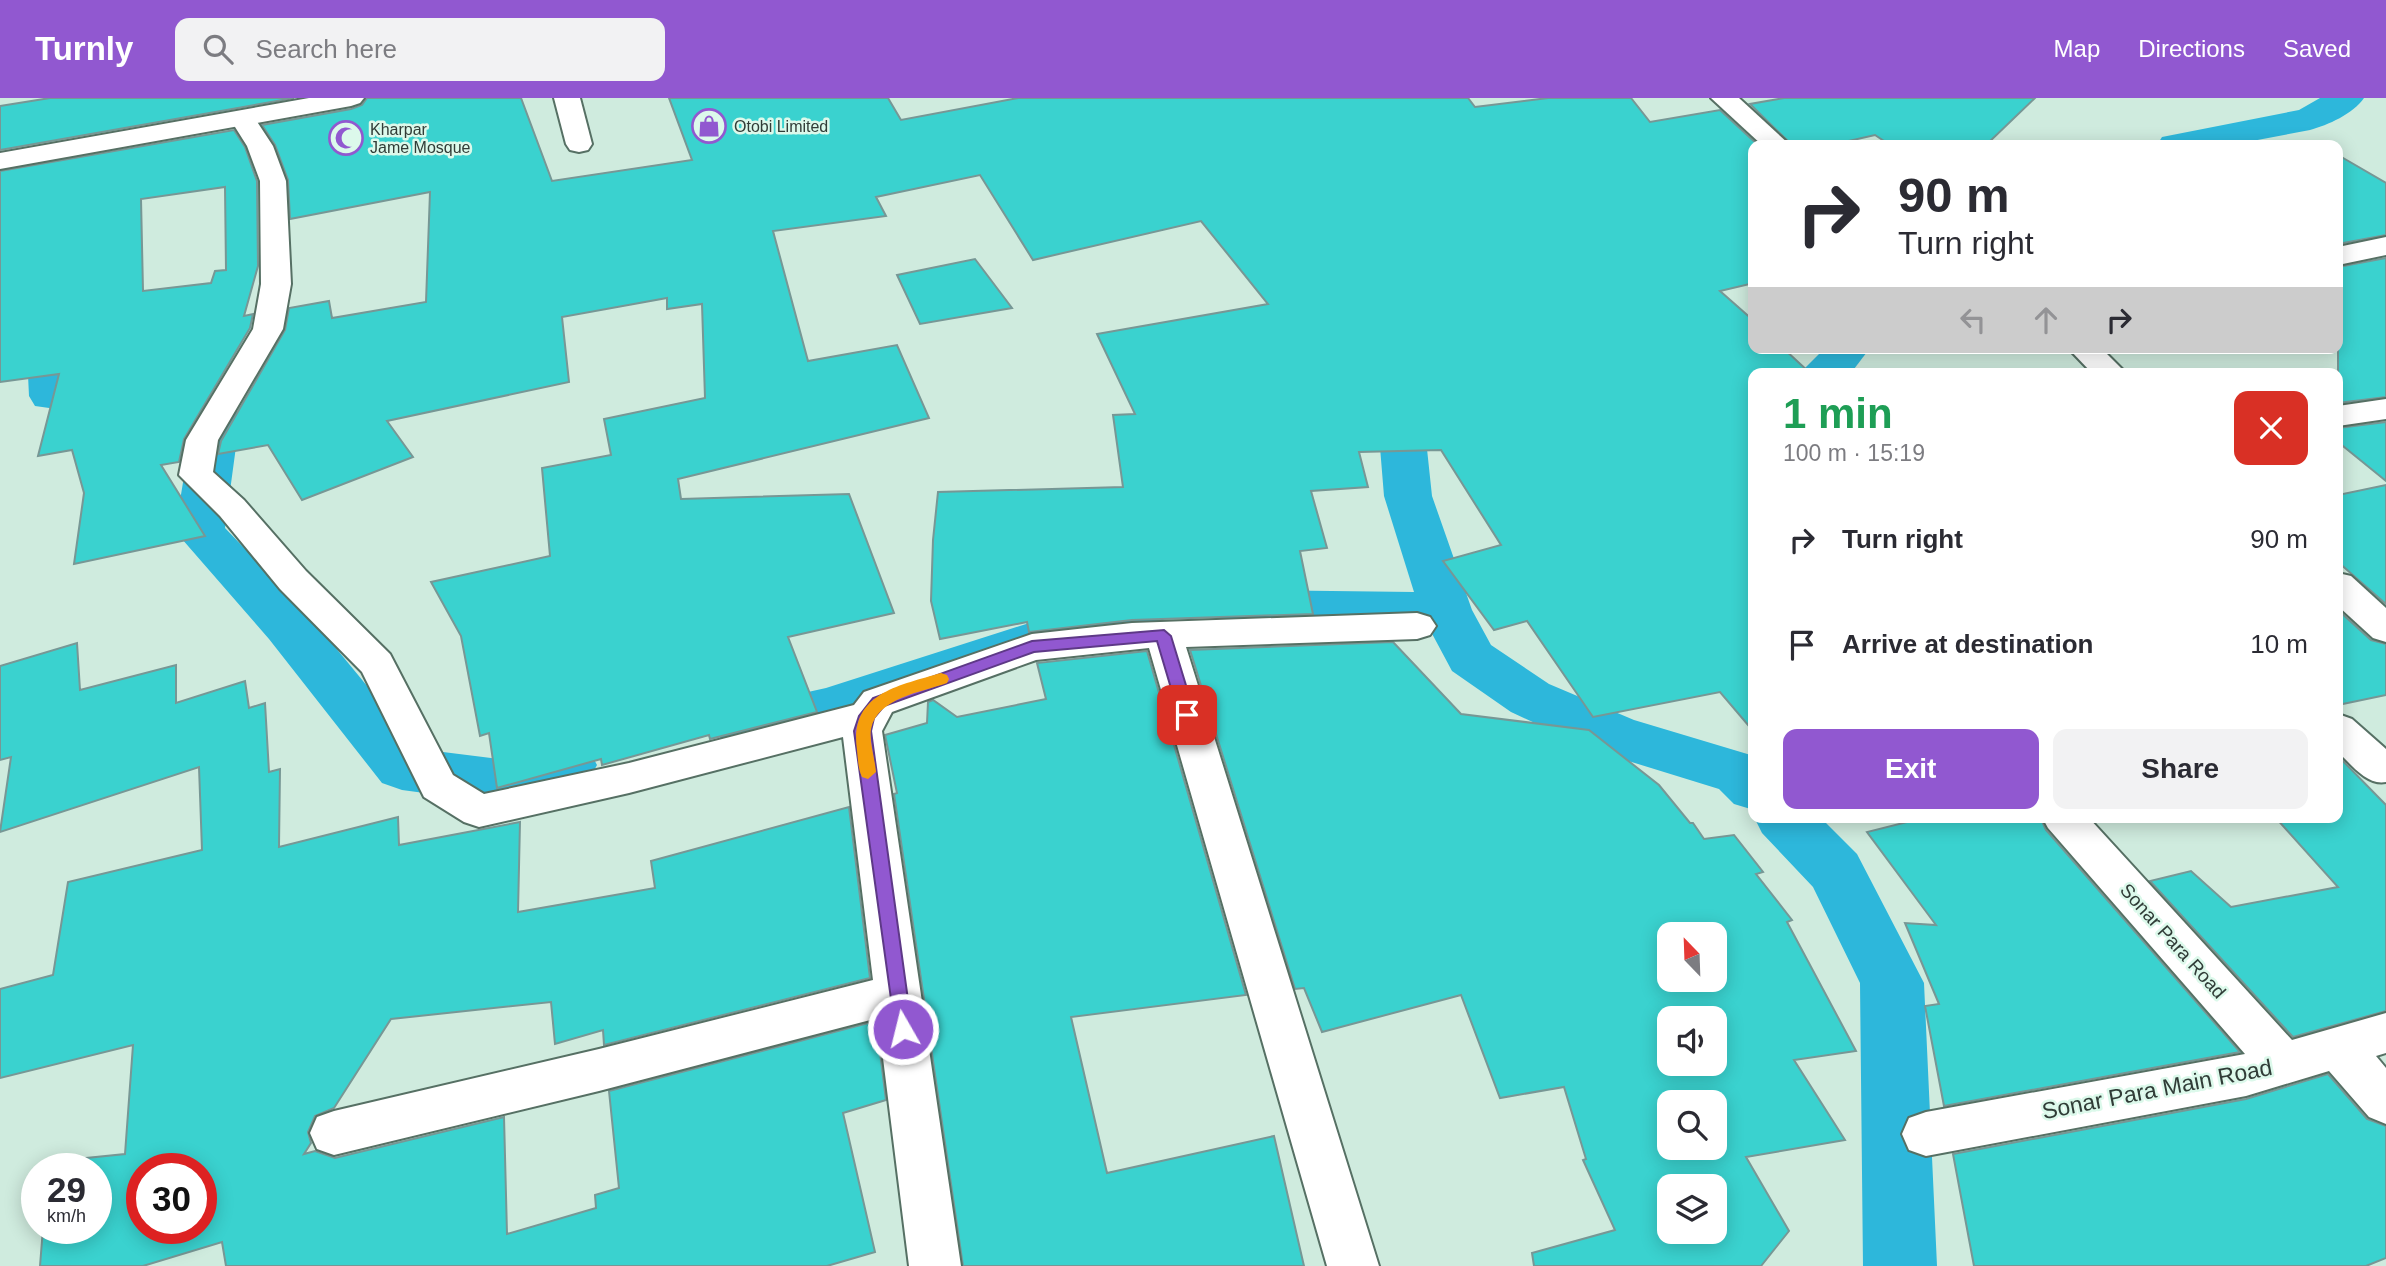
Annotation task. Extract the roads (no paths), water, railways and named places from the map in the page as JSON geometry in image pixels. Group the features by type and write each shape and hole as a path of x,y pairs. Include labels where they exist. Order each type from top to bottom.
{"main road":[{"path":"0,161 351,98"},
{"path":"567,98 579,144"},
{"path":"1724,98 1771,140"},
{"path":"243,119 260,146 274,181 276,284 268,328 202,440 197,475 232,508 293,580 377,664 439,786 479,811 629,778 867,716"},
{"path":"2343,255 2386,246"},
{"path":"2089,354 2105,368"},
{"path":"2343,415 2386,409"},
{"path":"2343,590 2386,629"},
{"path":"935,1266 862,731 867,716 878,702 1032,647 1132,636 1417,626"},
{"path":"1164,636 1353,1266"},
{"path":"2343,734 2381,768"},
{"name":"Sonar Para Road","path":"2068,823 2283,1064"},
{"path":"334,1133 600,1070 898,993"},
{"name":"Sonar Para Main Road","path":"1926,1134 2246,1075 2386,1033"},
{"path":"2338,1048 2386,1102"}],"waterway":[{"path":"2201,140 2310,119 2346,98"},
{"path":"0,317 18,323 49,350 51,396 217,417 200,531 288,626 402,768 499,781 569,765"},
{"path":"1832,368 1843,354"},
{"path":"1446,610 1408,496 1403,447 1434,413 1459,412"},
{"path":"742,726 829,707 1135,607 1145,607"},
{"path":"1239,608 1446,610"},
{"path":"1446,610 1471,658 1530,698 1616,736 1739,773 1748,782"},
{"path":"1789,823 1836,871 1892,983 1900,1266"}],"place":[{"name":"Otobi Limited","path":"709,126"},
{"name":"Kharpar Jame Mosque","path":"346,138"}]}
